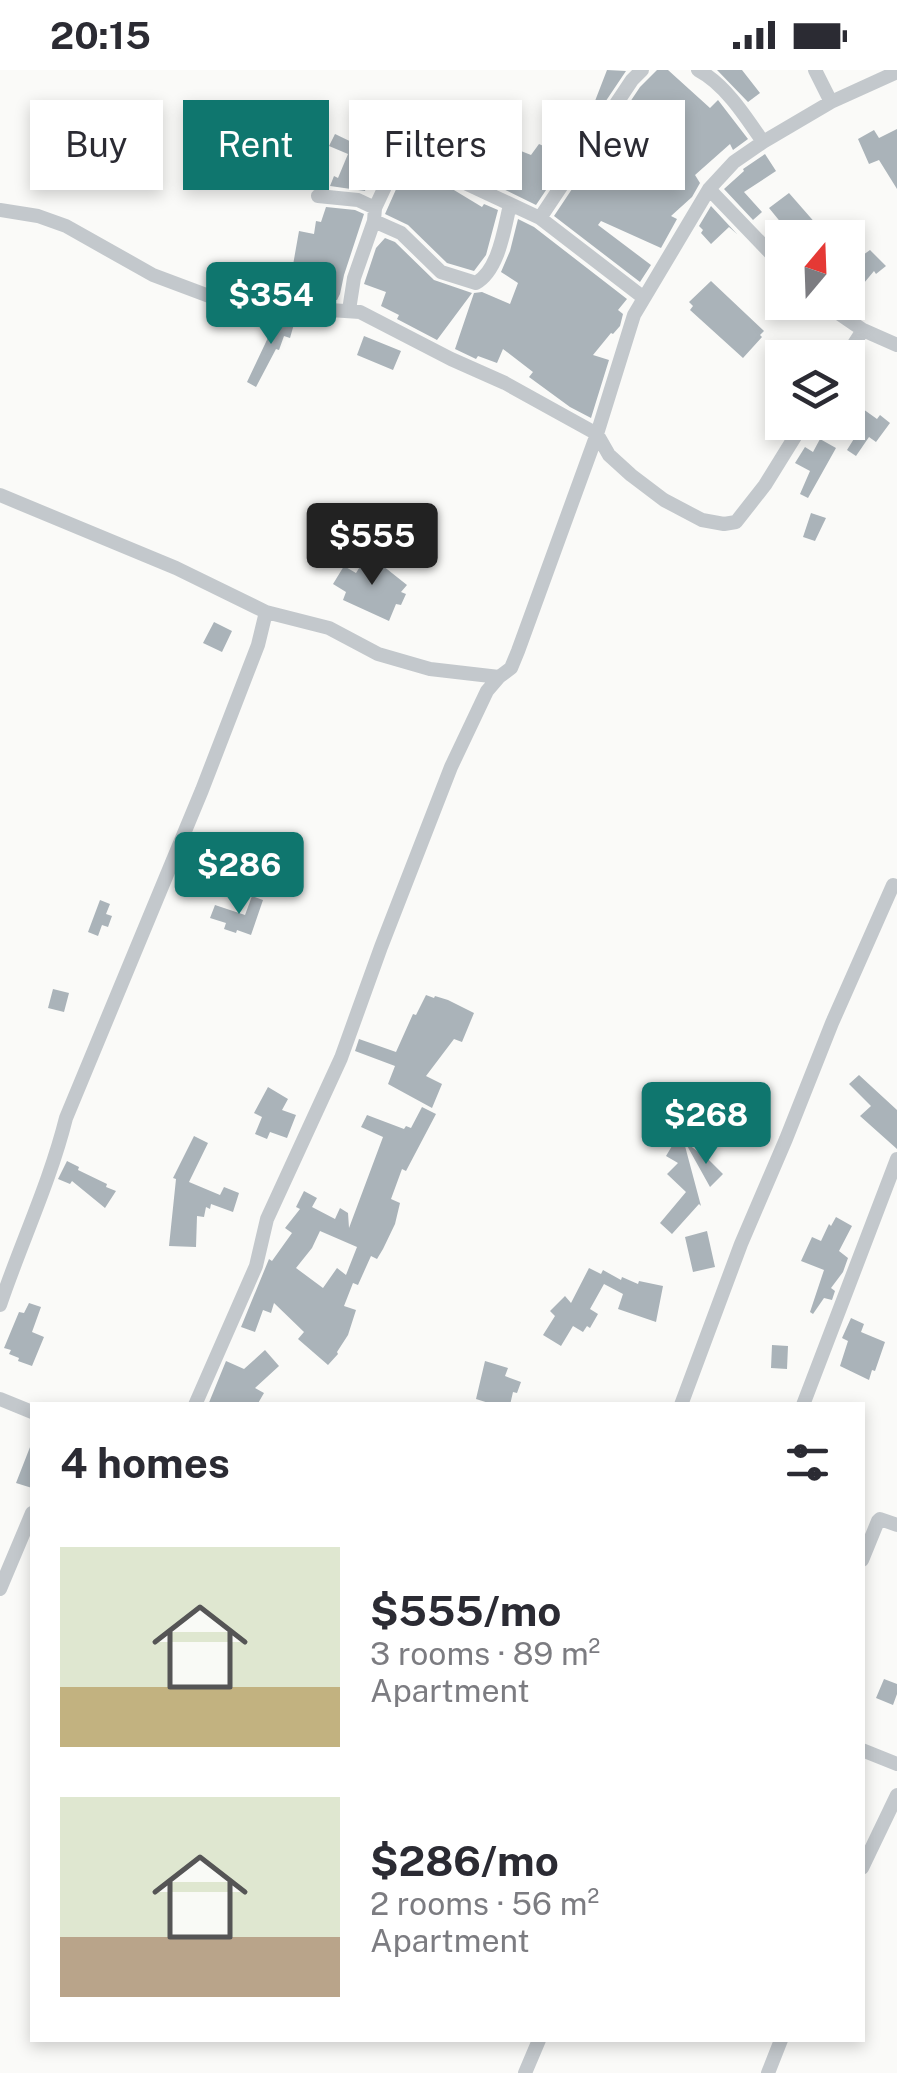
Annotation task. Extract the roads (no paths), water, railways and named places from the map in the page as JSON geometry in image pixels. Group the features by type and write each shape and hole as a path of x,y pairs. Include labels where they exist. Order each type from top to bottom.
{"street":[{"path":"540,218 642,70"},
{"path":"698,70 719,87 763,142"},
{"path":"816,70 831,102"},
{"path":"196,1402 256,1266 266,1219 342,1058 451,767 487,691 511,668 518,651 597,434 634,315 709,189 734,162 831,102 897,72"},
{"path":"709,189 765,247"},
{"path":"350,310 354,278 385,190"},
{"path":"479,190 540,218 644,298"},
{"path":"318,196 358,200 401,233 441,272 476,283 483,279 498,250 510,205"},
{"path":"0,210 38,216 66,226 152,275 209,296 254,305 360,312 597,434 609,455 631,476 664,500 702,520 736,522 792,440"},
{"path":"849,320 897,344"},
{"path":"857,340 864,330"},
{"path":"0,495 208,582 266,612 328,628 378,654 430,668 499,677"},
{"path":"0,1305 58,1152 66,1118 202,790 258,645 266,612"},
{"path":"682,1402 741,1244 893,885"},
{"path":"804,1402 897,1159"},
{"path":"0,1399 30,1411"},
{"path":"0,1590 30,1518"},
{"path":"865,1553 880,1519 897,1525"},
{"path":"865,1751 897,1764"},
{"path":"865,1862 897,1795"},
{"path":"525,2073 537,2042"},
{"path":"768,2073 780,2042"}]}
